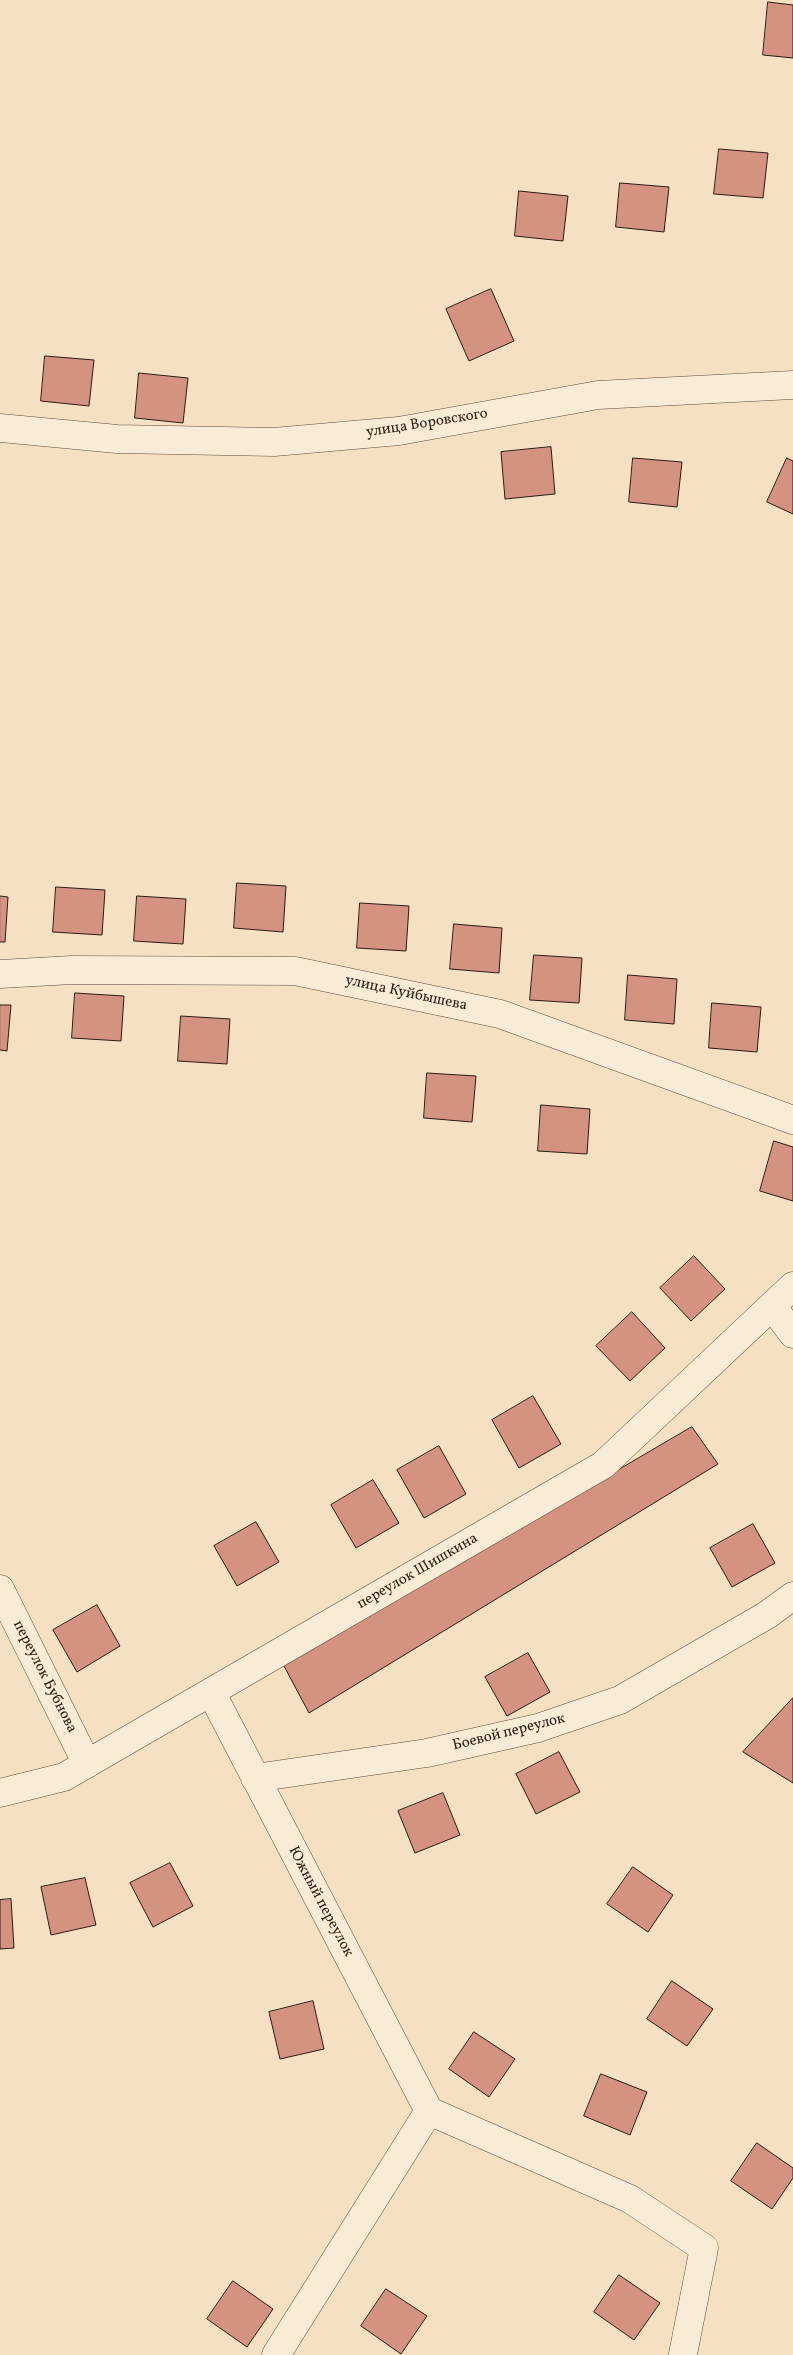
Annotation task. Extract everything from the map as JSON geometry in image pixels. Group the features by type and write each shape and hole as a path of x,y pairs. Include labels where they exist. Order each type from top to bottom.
{"street":[{"name":"улица Воровского","path":"0,428 117,440 274,442 399,431 598,395 793,385"},
{"name":"улица Куйбышева","path":"0,974 72,970 295,971 500,1014 793,1120"},
{"name":"переулок Шишкина","path":"0,1792 64,1777 603,1465 793,1286"},
{"path":"772,1306 793,1334"},
{"name":"переулок Бубнова","path":"0,1589 87,1764"},
{"name":"Боевой переулок","path":"255,1778 427,1753 538,1728 620,1700 767,1616 793,1596"},
{"name":"Южный переулок","path":"211,1692 429,2111"},
{"path":"276,2355 429,2111 630,2198 704,2248 683,2354"}],"building":[{"path":"768,2 793,5 793,58 763,55"},
{"path":"719,149 768,153 763,198 714,194"},
{"path":"620,183 669,187 664,232 616,227"},
{"path":"519,191 568,196 563,241 515,236"},
{"path":"491,289 514,341 469,361 446,309"},
{"path":"45,356 94,360 89,406 41,401"},
{"path":"139,373 188,378 183,423 135,418"},
{"path":"551,447 555,494 505,499 501,452"},
{"path":"633,458 682,462 677,507 629,502"},
{"path":"787,458 793,461 793,514 767,502"},
{"path":"237,883 286,886 283,932 234,928"},
{"path":"56,887 105,890 102,935 53,932"},
{"path":"0,896 8,897 5,942 0,942"},
{"path":"137,896 186,899 183,944 134,941"},
{"path":"360,903 409,906 406,951 357,948"},
{"path":"454,924 502,928 499,973 450,969"},
{"path":"534,955 582,958 579,1003 530,1000"},
{"path":"628,975 677,979 674,1024 625,1020"},
{"path":"75,993 124,996 121,1041 72,1038"},
{"path":"712,1003 761,1007 757,1052 709,1048"},
{"path":"0,1005 11,1005 7,1051 0,1050"},
{"path":"181,1016 230,1019 227,1064 178,1061"},
{"path":"427,1073 476,1076 472,1122 424,1118"},
{"path":"541,1105 590,1109 587,1154 538,1151"},
{"path":"774,1141 793,1147 793,1201 760,1191"},
{"path":"694,1256 725,1289 691,1321 660,1288"},
{"path":"632,1312 665,1348 630,1381 596,1346"},
{"path":"533,1396 561,1444 519,1468 492,1420"},
{"path":"692,1427 718,1464 309,1713 284,1666"},
{"path":"439,1446 466,1494 424,1518 397,1470"},
{"path":"373,1480 399,1523 356,1548 331,1505"},
{"path":"256,1522 279,1562 237,1586 214,1546"},
{"path":"753,1524 775,1563 732,1587 710,1548"},
{"path":"97,1605 120,1646 77,1672 53,1630"},
{"path":"528,1653 550,1692 507,1716 485,1677"},
{"path":"793,1698 793,1783 743,1752"},
{"path":"559,1752 580,1792 536,1814 516,1774"},
{"path":"443,1793 460,1835 415,1853 398,1811"},
{"path":"170,1863 193,1906 153,1927 130,1883"},
{"path":"633,1867 673,1895 648,1932 607,1904"},
{"path":"85,1878 96,1925 51,1935 41,1887"},
{"path":"11,1899 14,1948 0,1949 0,1900"},
{"path":"672,1981 713,2009 687,2046 647,2019"},
{"path":"313,2001 324,2049 280,2059 269,2012"},
{"path":"474,2032 515,2059 489,2097 449,2069"},
{"path":"601,2074 647,2092 630,2135 584,2116"},
{"path":"757,2143 793,2168 793,2178 772,2209 731,2181"},
{"path":"619,2275 660,2303 634,2340 594,2312"},
{"path":"233,2281 273,2309 247,2347 207,2319"},
{"path":"386,2289 427,2316 401,2354 361,2326"}]}
